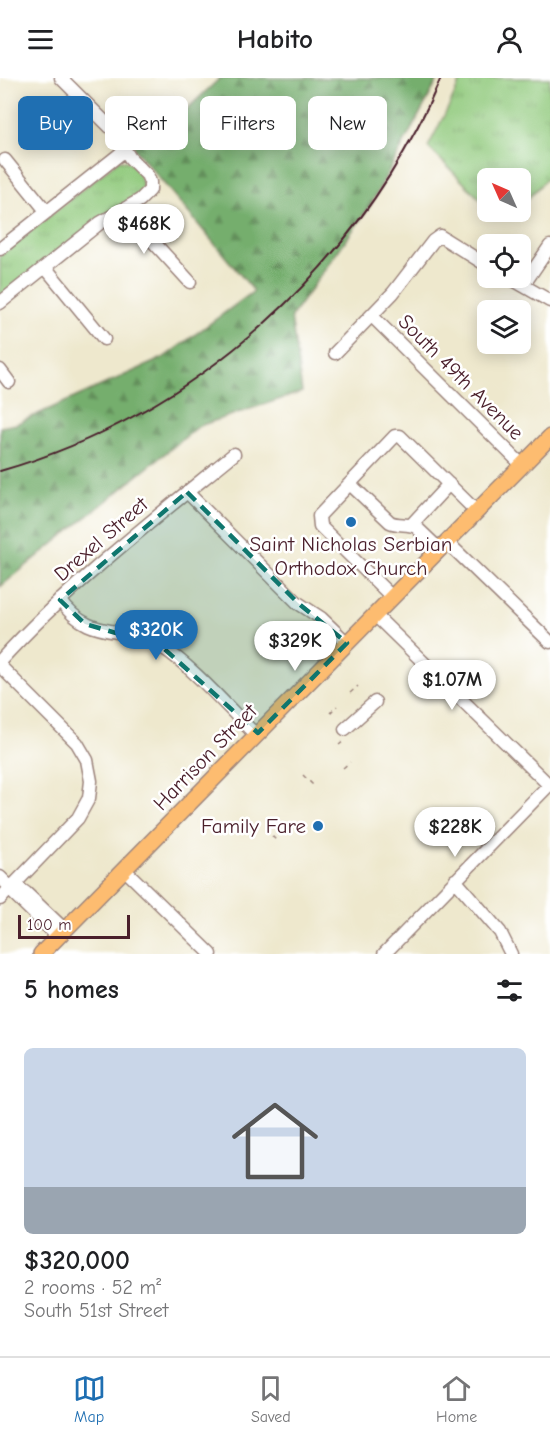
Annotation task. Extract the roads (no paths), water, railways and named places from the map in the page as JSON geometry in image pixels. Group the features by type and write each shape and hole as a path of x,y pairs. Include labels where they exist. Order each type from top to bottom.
{"main road":[{"name":"Harrison Street","path":"41,954 550,436"}],"street":[{"path":"61,78 105,123"},
{"path":"0,249 125,150 130,159 147,175 150,190 144,197 100,223 0,303"},
{"path":"5,160 47,212"},
{"path":"129,206 147,235 190,282"},
{"path":"335,353 372,316 433,241 440,236 477,259"},
{"path":"531,274 550,246"},
{"path":"45,267 104,339"},
{"path":"530,288 550,301"},
{"name":"South 49th Avenue","path":"372,316 522,465"},
{"path":"0,370 9,382"},
{"path":"392,597 320,526 319,516 395,436 400,436 476,511"},
{"name":"Drexel Street","path":"0,661 60,600 137,532 234,454"},
{"path":"350,484 390,522 396,525 411,525 443,545 550,642"},
{"path":"411,525 449,484"},
{"path":"187,492 298,603 321,618 347,643"},
{"path":"60,600 72,615 85,624 140,637 161,646 179,660 256,735"},
{"path":"375,615 549,785 384,954"},
{"path":"0,666 77,743 87,760 91,781 89,798 78,818 0,899"},
{"path":"344,735 375,702"},
{"path":"124,869 211,954"},
{"path":"0,877 11,888 19,888 26,893 61,934"},
{"path":"455,880 500,932 511,954"}],"railway":[{"path":"0,471 72,445 141,412 205,371 264,323 318,269 366,210 407,146 441,78"}],"place":[{"name":"Saint Nicholas Serbian Orthodox Church","path":"351,522"},
{"name":"Family Fare","path":"318,826"}]}
